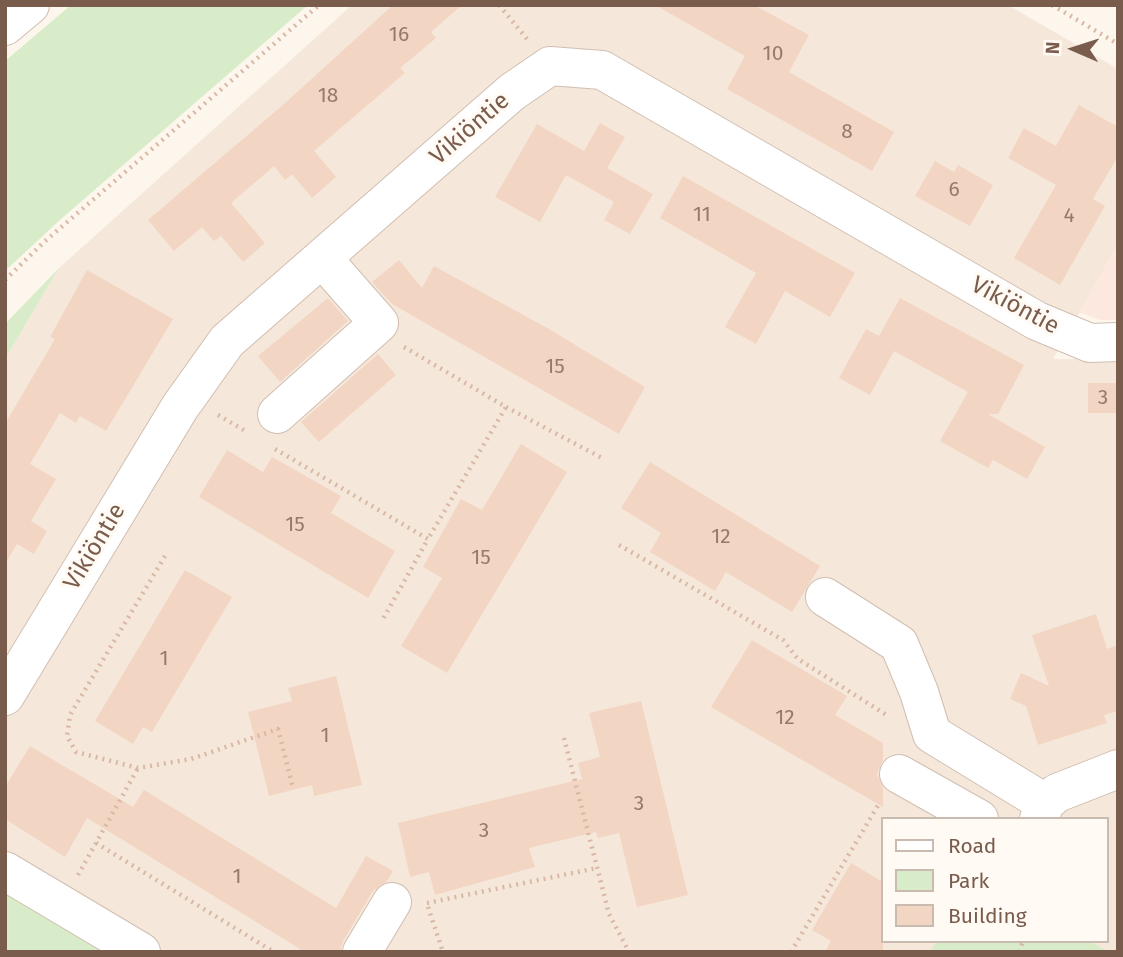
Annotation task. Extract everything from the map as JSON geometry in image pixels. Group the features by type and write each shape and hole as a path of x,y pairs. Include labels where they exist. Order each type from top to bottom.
{"street":[{"path":"5,26 30,5"},
{"name":"Vikiöntie","path":"5,696 187,397 226,341 512,92 550,66 602,71 1037,321 1090,343 1118,342"},
{"path":"269,433 379,323 322,258"},
{"path":"825,597 899,644 919,692 932,734 1042,811 1057,793 1118,769"},
{"path":"899,774 975,817"},
{"path":"5,871 141,952"},
{"path":"362,952 393,902"}],"path":[{"path":"5,280 55,233 319,5"},
{"path":"499,5 550,66"},
{"path":"1052,5 1118,44"},
{"path":"379,323 385,336 506,407 604,459"},
{"path":"187,397 269,433 428,539"},
{"path":"383,619 506,407"},
{"path":"620,545 783,640 798,659 897,721"},
{"path":"165,556 69,715 67,736 76,752 138,768 191,759 278,729 293,788"},
{"path":"564,738 609,914 629,952"},
{"path":"62,905 138,768"},
{"path":"791,952 899,774"},
{"path":"96,843 274,952"},
{"path":"443,952 427,903 597,868"}],"shaded area":[{"path":"352,5 1008,5 1118,69 1118,245 1053,359 1118,359 1118,952 1109,952 1093,943 1109,943 1109,817 881,817 881,943 936,943 930,952 109,952 5,891 5,359 59,268"},
{"path":"1118,245 1118,320 1100,320 1079,312"}],"green space":[{"path":"71,5 308,5 61,219 5,271 5,61"},
{"path":"59,268 5,359 5,324"},
{"path":"5,891 109,952 5,952"},
{"path":"936,943 1093,943 1109,952 930,952"}],"building":[{"path":"393,5 462,5 431,32 436,38 400,68 405,73 314,151 336,177 312,198 292,174 285,180 274,166 231,203 265,243 243,262 221,236 214,241 202,227 174,251 148,220 284,104"},
{"path":"655,5 754,5 809,35 789,72 894,132 872,171 727,89 745,56"},
{"path":"1079,105 1118,127 1118,156 1093,199 1105,206 1060,285 1014,258 1056,185 1008,158 1024,128 1056,146"},
{"path":"600,123 625,137 607,168 653,194 630,234 604,220 614,202 566,175 540,222 495,197 537,124 584,151"},
{"path":"935,161 954,172 958,165 993,185 970,226 915,196"},
{"path":"683,176 855,273 830,317 785,291 756,344 725,327 756,273 660,218"},
{"path":"399,260 422,288 434,266 549,329 645,387 619,434 392,304 372,282"},
{"path":"87,270 173,319 106,431 80,416 76,423 60,413 30,464 56,479 31,521 47,531 34,554 17,544 5,564 5,424 55,339 50,337"},
{"path":"328,298 348,321 280,382 258,356"},
{"path":"900,298 1024,365 998,414 988,414 1045,447 1027,479 993,460 988,468 940,441 968,392 894,351 870,395 839,378 866,329 879,336"},
{"path":"378,354 396,375 319,442 301,422"},
{"path":"1088,383 1118,383 1118,413 1088,413"},
{"path":"521,444 567,472 447,673 401,646 442,578 423,567 461,499 482,510"},
{"path":"227,450 263,472 272,457 341,496 331,513 395,551 368,598 199,497"},
{"path":"650,462 820,566 792,612 726,572 715,591 650,552 661,533 621,508"},
{"path":"185,570 232,597 152,732 143,727 133,744 95,721"},
{"path":"1096,614 1107,649 1118,645 1118,711 1104,715 1107,723 1038,745 1026,706 1010,699 1021,673 1049,686 1032,635"},
{"path":"752,640 847,696 835,715 883,743 883,760 877,774 883,788 883,807 711,707"},
{"path":"336,676 362,785 314,796 312,785 269,796 248,712 292,701 288,688"},
{"path":"641,701 688,895 637,907 619,833 598,838 596,832 529,848 535,867 435,895 429,872 410,877 398,823 582,779 578,763 600,757 589,713"},
{"path":"30,746 133,807 144,790 336,908 366,856 393,871 387,881 373,891 343,941 340,952 305,952 87,818 65,857 5,819 5,787"},
{"path":"851,863 881,881 883,952 825,952 831,941 812,930"}]}
